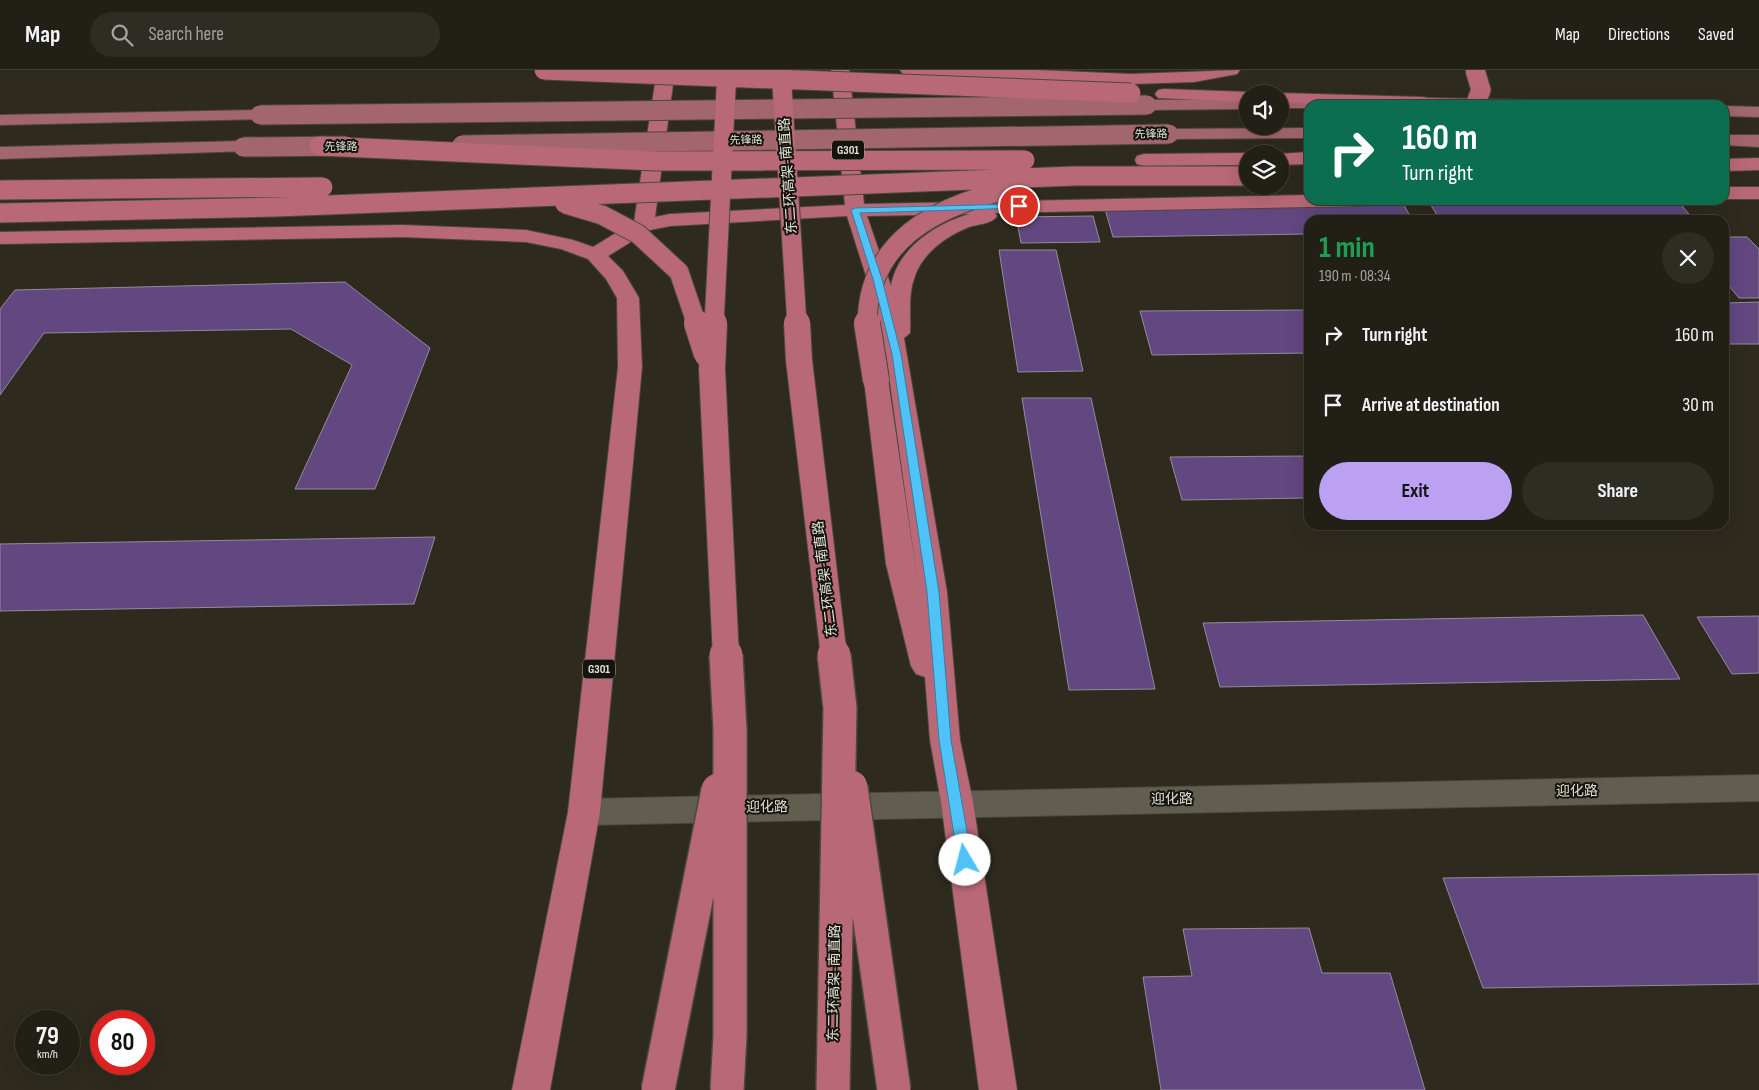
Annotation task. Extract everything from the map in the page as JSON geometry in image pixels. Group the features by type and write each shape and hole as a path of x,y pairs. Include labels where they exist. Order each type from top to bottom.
{"highway":[{"path":"544,70 925,87 1239,97"},
{"path":"644,225 666,70"},
{"path":"727,70 712,369 730,730 730,1035 727,1090"},
{"name":"东二环高架-南直路","path":"781,70 799,360 840,708 833,997 833,1090"},
{"name":"G301","path":"840,70 855,210 878,279 897,354 933,592 945,740 957,802 998,1090"},
{"path":"909,70 1131,79 1194,77 1232,70"},
{"path":"1475,70 1481,90 1477,100"},
{"path":"1289,98 1351,100"},
{"path":"319,146 656,161 1239,159"},
{"path":"1289,159 1304,158"},
{"path":"1729,165 1759,164"},
{"path":"945,740 900,564 867,322 871,289 881,265 903,236 934,214 962,202 991,193 1075,176"},
{"path":"0,213 276,208 1075,176 1239,176"},
{"path":"1289,176 1304,176"},
{"path":"0,190 418,187 516,192 566,204 602,214 638,234 679,272 712,369"},
{"path":"1729,193 1759,193"},
{"path":"0,238 402,231 473,233 526,236 566,244 595,255 644,225 670,220 855,210 1304,201"},
{"path":"897,354 903,279 918,253 939,234 970,218 1056,206"},
{"name":"G301","path":"531,1090 584,812 630,367 628,298 615,276 595,255"},
{"path":"840,708 894,1090"},
{"path":"658,1090 730,730"}],"main road":[{"path":"0,120 260,115 1239,104"},
{"path":"1289,104 1304,104"},
{"path":"1729,111 1759,112"},
{"name":"先锋路","path":"0,153 243,147 1304,133"},
{"path":"1729,140 1759,141"}],"street":[{"name":"迎化路","path":"584,812 957,802 1759,788"}],"building":[{"path":"1404,205 1409,215 1304,215 1304,234 1113,237 1105,209"},
{"path":"1431,205 1681,205 1690,215 1437,215"},
{"path":"1093,216 1100,242 1021,243 1016,217"},
{"path":"1729,237 1747,237 1759,249 1759,298 1739,298 1729,286"},
{"path":"999,250 1056,250 1083,371 1018,372"},
{"path":"345,282 430,348 375,489 295,489 352,365 291,329 44,333 0,395 0,309 15,290"},
{"path":"1759,302 1759,344 1729,344 1729,303"},
{"path":"1304,310 1304,353 1152,355 1140,311"},
{"path":"1022,398 1091,398 1155,689 1069,690"},
{"path":"1304,456 1304,498 1182,500 1170,457"},
{"path":"435,537 414,604 0,611 0,544"},
{"path":"1643,615 1680,679 1220,687 1203,623"},
{"path":"1759,616 1759,673 1732,674 1697,617"},
{"path":"1759,874 1759,984 1483,988 1443,878"},
{"path":"1309,928 1322,973 1390,973 1425,1090 1161,1090 1143,977 1192,976 1183,929"}],"route":[{"path":"965,860 957,802 945,740 933,592 897,354 878,279 855,210 1019,206"}]}
